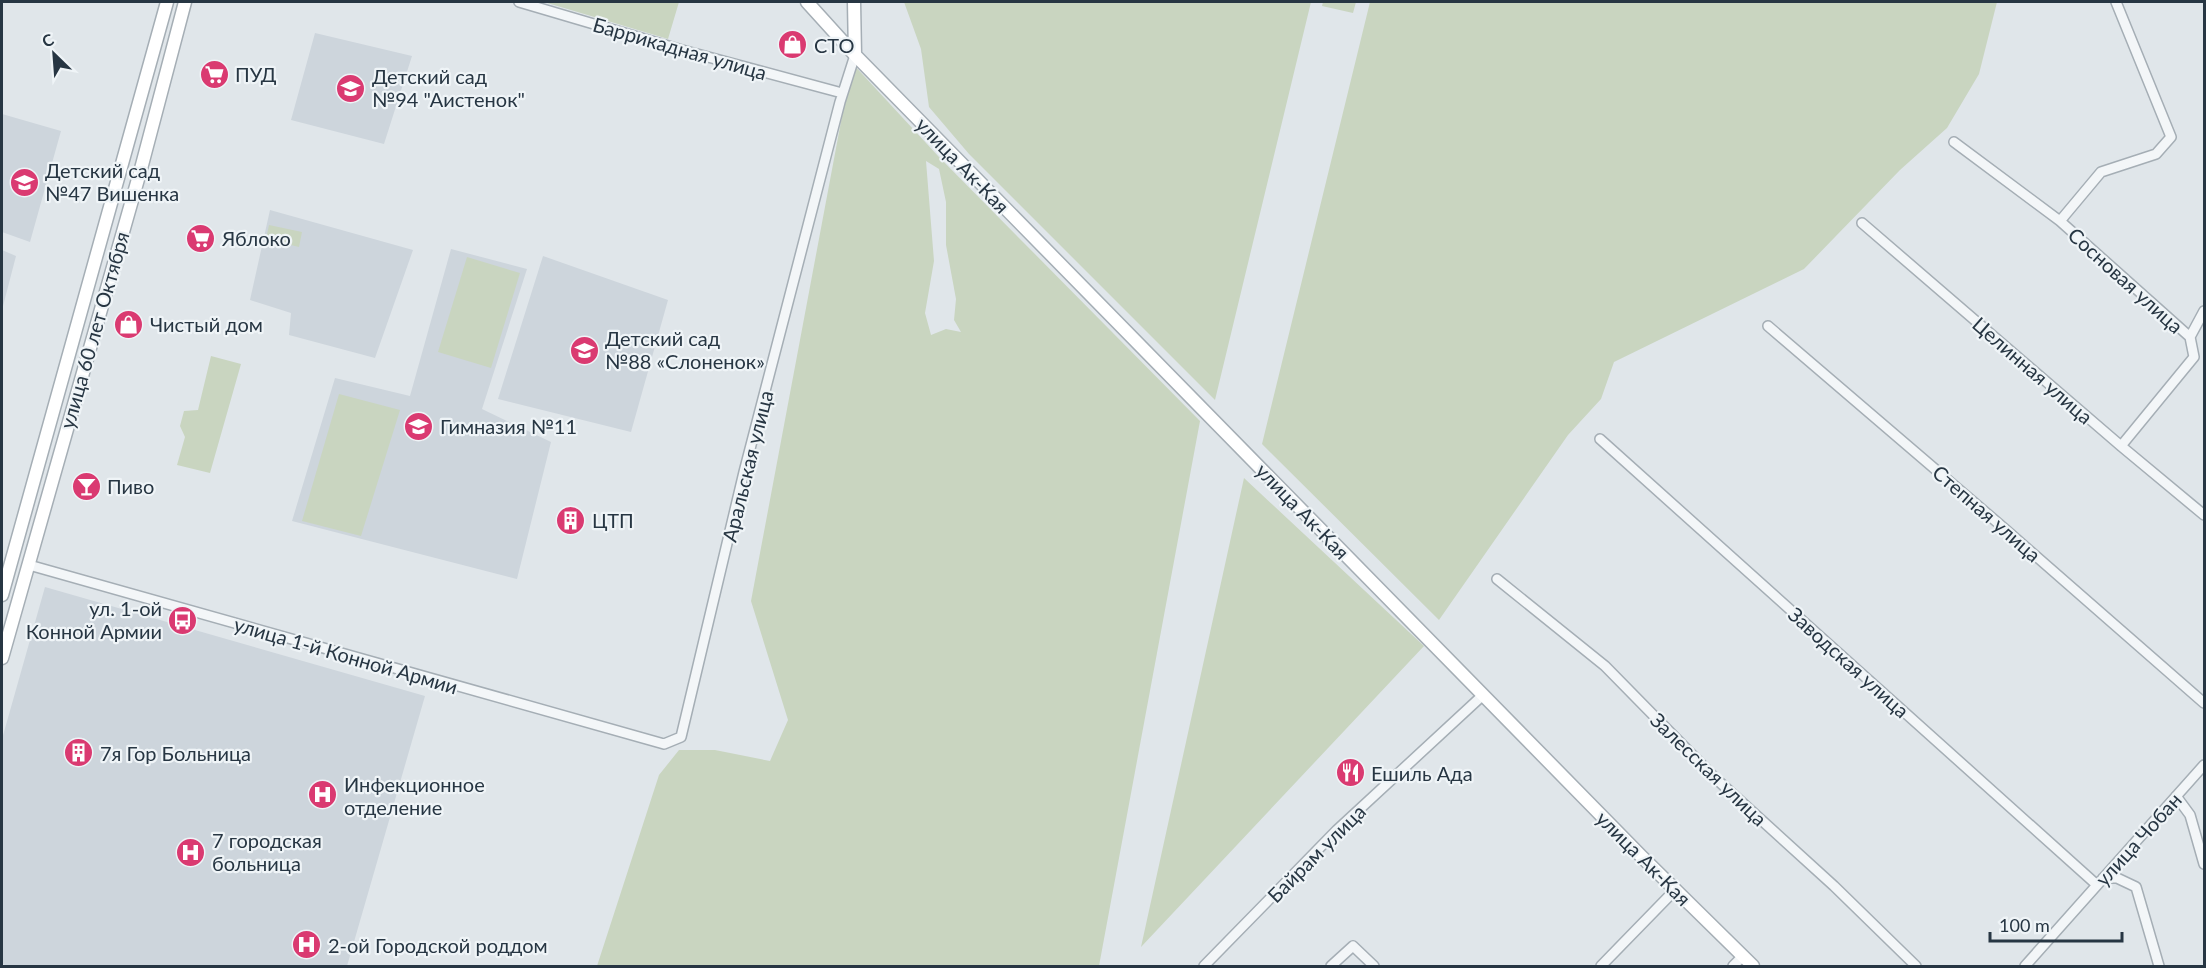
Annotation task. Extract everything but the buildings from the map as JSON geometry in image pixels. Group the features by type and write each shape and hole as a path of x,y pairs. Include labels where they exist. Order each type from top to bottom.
{"main road":[{"name":"улица 60 лет Октября","path":"2,595 167,2"},
{"name":"улица 60 лет Октября","path":"2,654 142,165 185,2"},
{"path":"807,2 855,55"},
{"name":"Аральская улица","path":"854,2 855,55"},
{"name":"улица Ак-Кая","path":"855,55 1675,890 1753,966"},
{"path":"55,404 71,409"}],"street":[{"name":"Баррикадная улица","path":"519,2 682,50 842,93"},
{"path":"2060,221 2101,172 2156,154 2171,137 2116,2"},
{"name":"Аральская улица","path":"664,744 681,737 744,472 842,93 855,55"},
{"name":"Сосновая улица","path":"1954,142 2060,221 2190,337 2194,357 2121,446"},
{"name":"Целинная улица","path":"1862,223 2121,446 2205,515"},
{"path":"2190,337 2205,311"},
{"name":"Степная улица","path":"1768,326 2005,528 2205,703"},
{"name":"Заводская улица","path":"1600,439 2100,881"},
{"name":"улица 1-й Конной Армии","path":"28,565 664,744"},
{"name":"Залесская улица","path":"1497,579 1605,666 1714,777 1834,886 1916,966"},
{"name":"Байрам улица","path":"1204,966 1337,830 1483,695"},
{"name":"улица Чобан","path":"2025,966 2205,765"},
{"path":"2176,796 2190,815 2205,864"},
{"path":"2100,881 2117,878 2136,887 2159,966"},
{"path":"1601,966 1675,890"},
{"path":"1331,966 1353,946 1374,966"},
{"path":"1733,966 1743,956"}],"shaded area":[{"name":"Детский сад №94 \"Аистенок\"","path":"315,33 412,56 384,144 291,120"},
{"name":"Детский сад №47 Вишенка","path":"2,114 61,131 30,242 2,232"},
{"path":"270,210 413,250 375,358 289,335 291,313 250,300"},
{"name":"Гимназия №11","path":"451,249 527,269 482,409 551,442 517,579 292,521 335,378 410,396"},
{"path":"2,250 16,256 2,310"},
{"name":"Детский сад №88 «Слоненок»","path":"543,256 668,300 631,432 498,399"},
{"name":"7 городская больница","path":"45,587 425,696 347,966 9,966 2,964 2,739"}],"green space":[{"path":"544,2 679,2 668,39"},
{"path":"904,2 1311,2 1215,400 969,154 929,107 921,49"},
{"path":"1323,2 1356,2 1353,13 1322,6"},
{"path":"1370,2 1997,2 1979,74 1947,128 1900,170 1804,269 1614,362 1601,399 1568,435 1439,620 1262,444"},
{"path":"852,63 939,157 1200,421 1099,966 597,966 659,775 679,750 715,750 770,761 788,720 751,601","holes":["926,161 939,169 946,202 946,245 956,299 954,320 961,332 946,329 931,335 925,313 934,261"]},
{"path":"269,225 302,232 299,247 266,239"},
{"path":"467,257 520,273 491,368 438,352"},
{"path":"211,356 241,364 210,473 177,465 185,437 180,426 184,411 198,410"},
{"path":"339,394 400,410 361,536 302,521"},
{"path":"1244,478 1424,646 1141,947"}],"place":[{"name":"СТО","path":"793,45"},
{"name":"ПУД","path":"214,74"},
{"name":"Детский сад №94 \"Аистенок\"","path":"351,88"},
{"name":"Детский сад №47 Вишенка","path":"24,182"},
{"name":"Яблоко","path":"201,238"},
{"name":"Чистый дом","path":"129,324"},
{"name":"Детский сад №88 «Слоненок»","path":"584,350"},
{"name":"Гимназия №11","path":"419,426"},
{"name":"Пиво","path":"86,486"},
{"name":"ЦТП","path":"571,520"},
{"name":"ул. 1-ой Конной Армии","path":"183,620"},
{"name":"7я Гор Больница","path":"79,753"},
{"name":"Ешиль Ада","path":"1350,773"},
{"name":"Инфекционное отделение","path":"323,795"},
{"name":"7 городская больница","path":"191,852"},
{"name":"2-ой Городской роддом","path":"307,945"}]}
